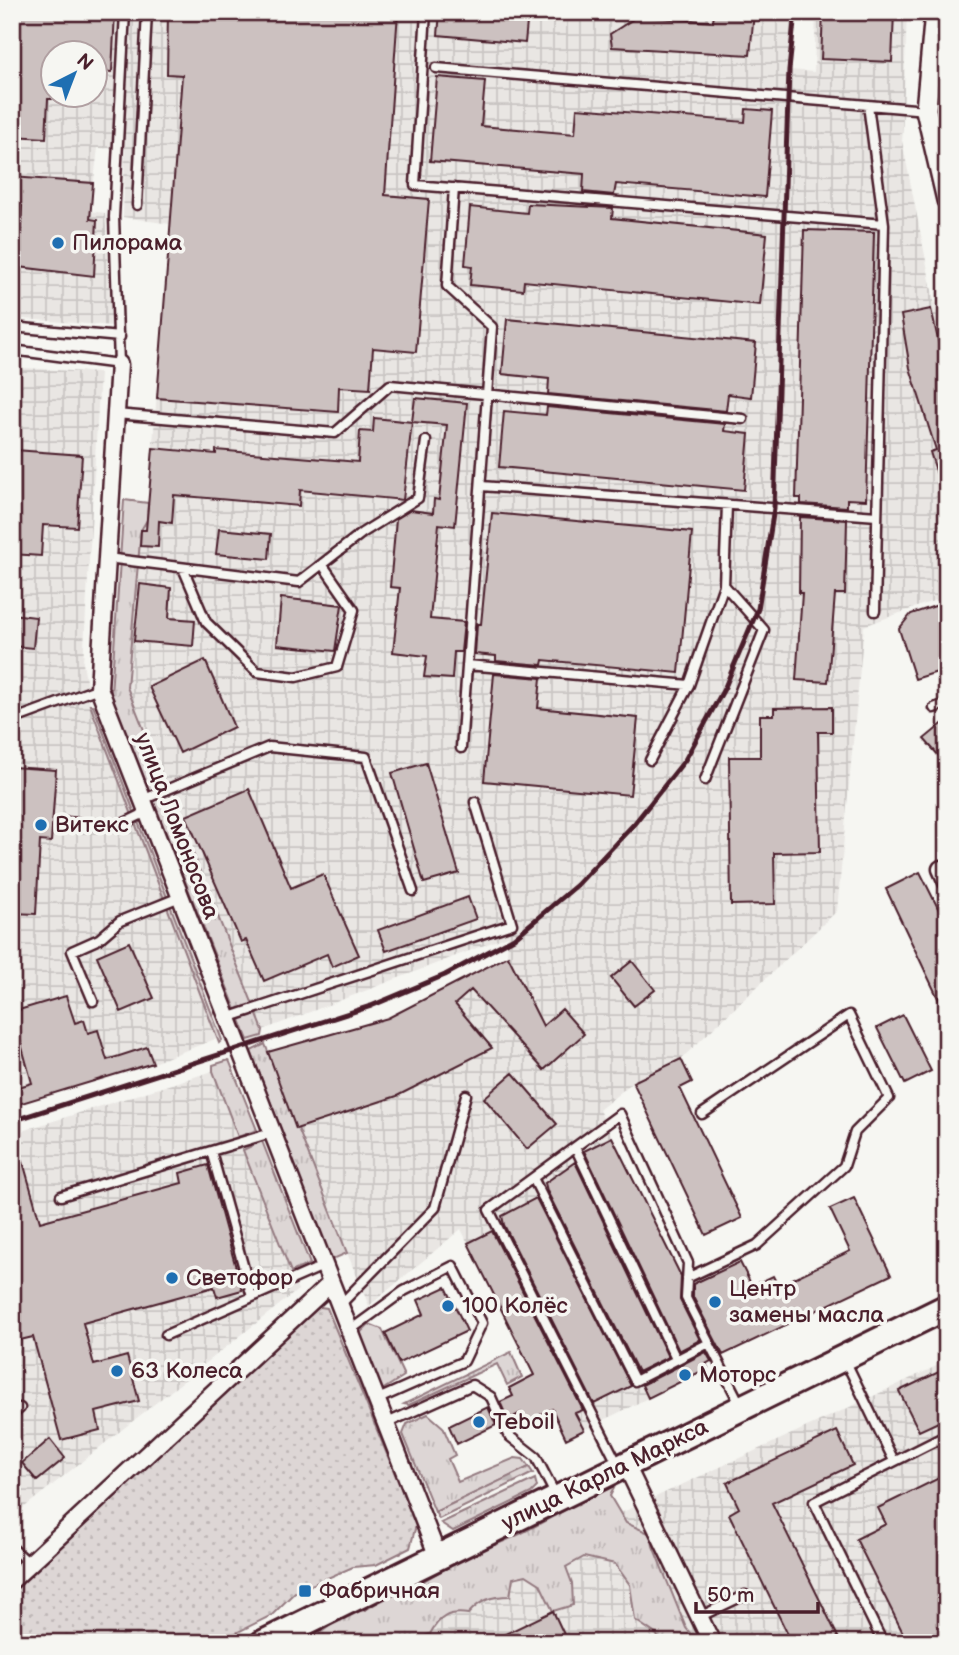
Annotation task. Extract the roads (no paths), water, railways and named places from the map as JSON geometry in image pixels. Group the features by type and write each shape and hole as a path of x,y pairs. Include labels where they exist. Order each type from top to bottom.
{"main road":[{"name":"улица Карла Маркса","path":"263,1643 947,1307"}],"street":[{"path":"935,12 935,53 926,110 941,154 947,200"},
{"name":"улица Ломоносова","path":"119,364 99,688 142,798"},
{"name":"улица Ломоносова","path":"148,814 438,1557"},
{"path":"12,1580 28,1562 330,1283"},
{"path":"623,1466 712,1643"}],"lane":[{"path":"12,350 119,364 114,217 125,12"},
{"path":"137,205 147,12"},
{"path":"426,12 415,185 884,224"},
{"path":"436,68 926,110"},
{"path":"868,105 884,224 875,611"},
{"path":"454,188 447,286 492,327 461,748"},
{"path":"12,327 120,337"},
{"path":"116,414 335,433 390,385 743,419"},
{"path":"107,558 299,582 362,533 418,498 426,441"},
{"path":"481,486 877,516"},
{"path":"650,760 689,685 724,584 727,505"},
{"path":"183,568 206,622 257,672 296,677 337,667 354,610 322,564"},
{"path":"705,780 764,630 724,584"},
{"path":"467,665 689,685"},
{"path":"12,720 99,688"},
{"path":"934,708 947,704"},
{"path":"65,821 118,826 148,814 142,798 270,747 366,757 412,891"},
{"path":"227,1018 512,923 475,802"},
{"path":"93,1001 72,951 99,939 120,920 180,897"},
{"path":"687,1278 757,1245 844,1166 855,1132 889,1098 849,1015 702,1114"},
{"path":"339,1306 435,1208 466,1095"},
{"path":"623,1466 489,1210 620,1114 688,1263 686,1298 742,1408"},
{"path":"61,1196 271,1133"},
{"path":"575,1147 676,1359"},
{"path":"211,1151 252,1297"},
{"path":"533,1178 635,1381 709,1343"},
{"path":"166,1335 323,1266"},
{"path":"349,1331 404,1291 453,1266 482,1323 464,1362 376,1400"},
{"path":"844,1358 894,1461"},
{"path":"385,1424 472,1385 491,1397 509,1435 536,1457 557,1499"},
{"path":"12,1415 20,1408"},
{"path":"883,1643 814,1502 947,1435"},
{"path":"12,1548 28,1562"},
{"path":"699,1616 745,1595"}],"railway":[{"path":"12,1121 371,1006 445,975 514,938 577,885 634,824 685,760 725,687 758,609 774,508 789,70 795,12"}],"place":[{"name":"Пилорама","path":"58,243"},
{"name":"Витекс","path":"41,825"},
{"name":"Светофор","path":"172,1278"},
{"name":"Центр замены масла","path":"715,1302"},
{"name":"100 Колёс","path":"448,1306"},
{"name":"63 Колеса","path":"117,1371"},
{"name":"Моторс","path":"685,1375"},
{"name":"Teboil","path":"479,1422"},
{"name":"Фабричная","path":"305,1591"}]}
